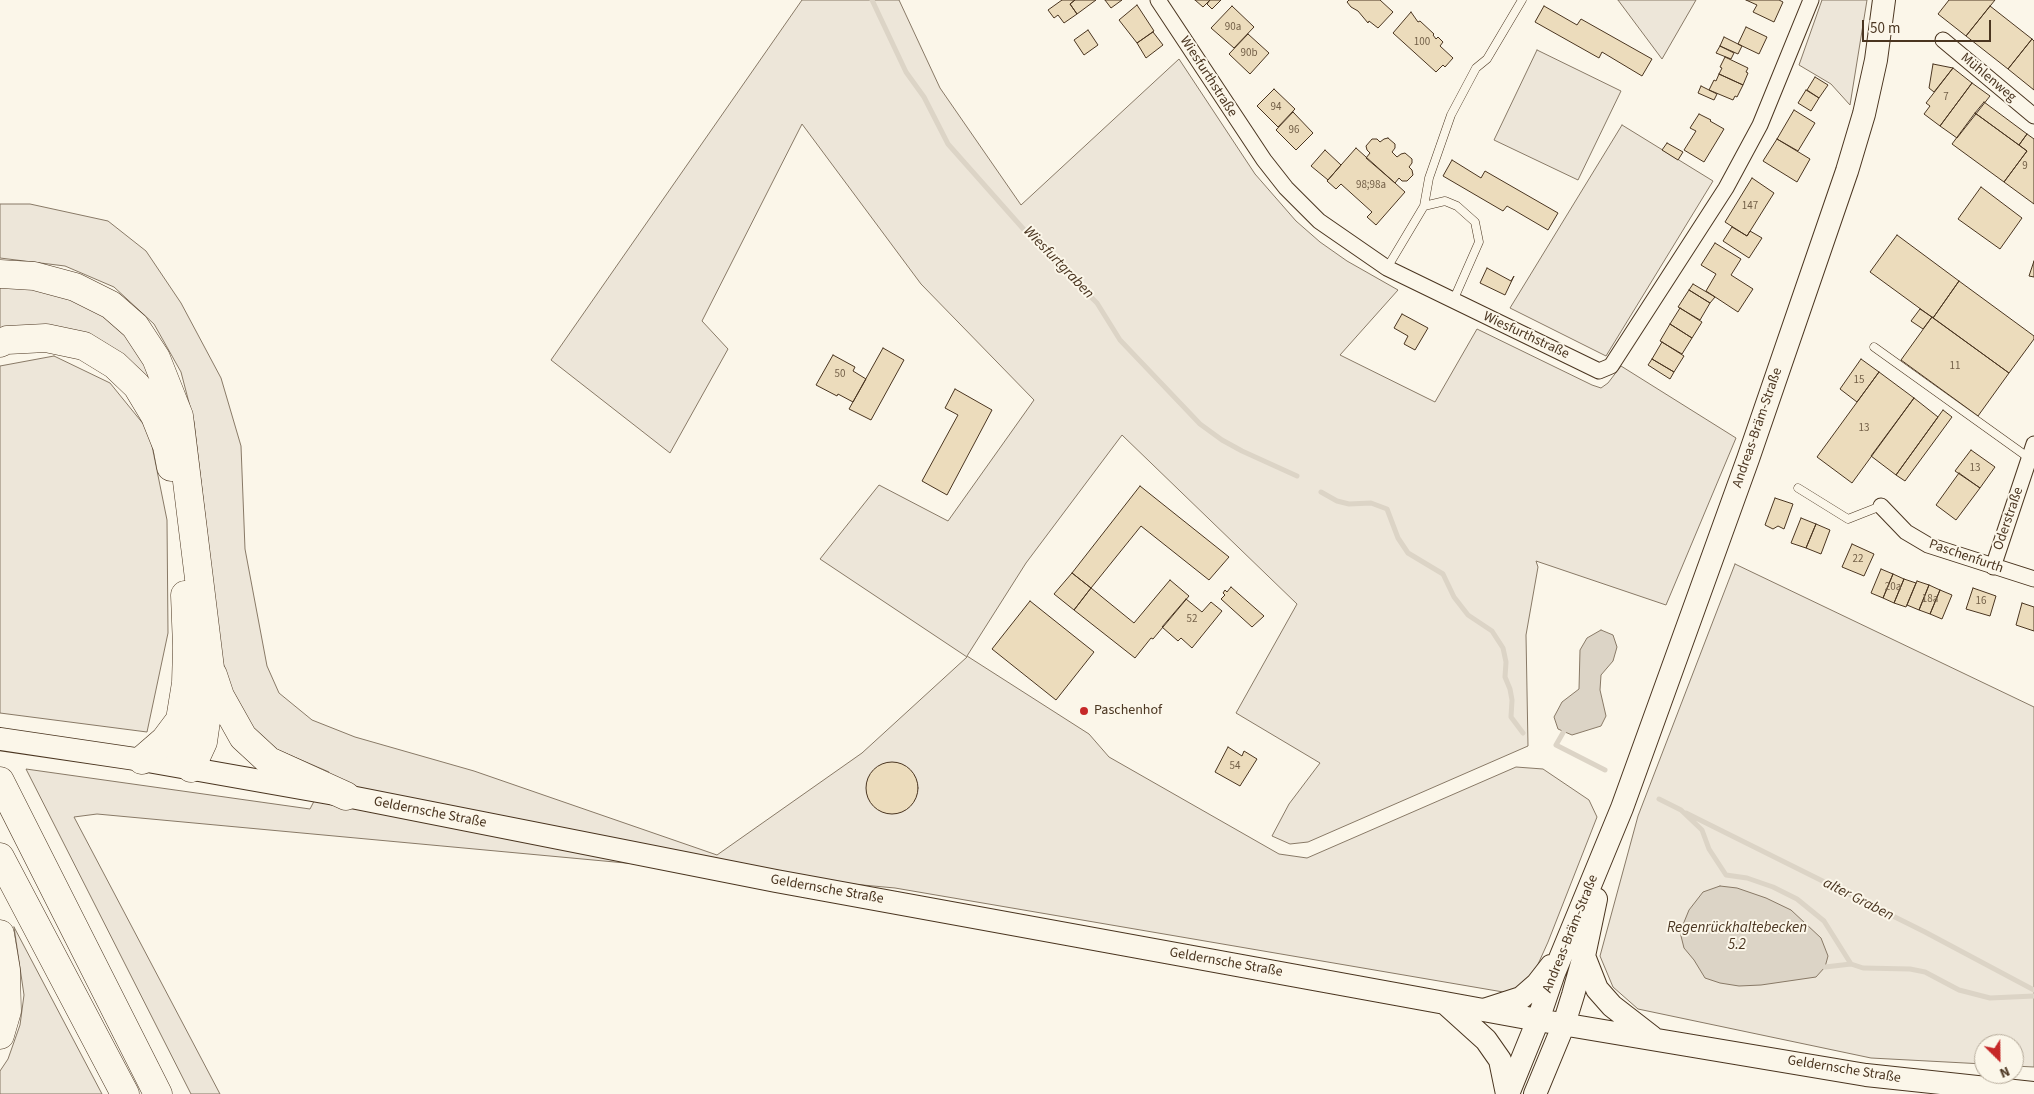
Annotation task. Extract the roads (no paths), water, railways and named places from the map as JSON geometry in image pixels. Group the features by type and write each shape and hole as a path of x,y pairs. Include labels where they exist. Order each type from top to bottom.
{"highway":[{"path":"0,274 34,276 76,287 111,305 135,326 156,358 179,416 210,668 208,707 202,742 191,768"},
{"path":"0,343 8,340 46,338 84,346 115,365 137,386 155,416 168,446 177,497 187,647 186,683 180,720 181,744 191,768"},
{"path":"210,668 220,696 243,737 269,761 346,796"},
{"path":"142,760 164,740 180,720"},
{"path":"0,781 158,1094"},
{"path":"0,858 125,1094"},
{"path":"0,934 6,970 8,1011 0,1035"}],"main road":[{"name":"Andreas-Bräm-Straße","path":"1534,1094 1564,1024 1574,953 1606,849 1748,459 1847,171 1864,114 1876,60 1884,0"},
{"name":"Geldernsche Straße","path":"0,739 191,768 346,796 776,881 1538,1020 1866,1075 2034,1094"},
{"name":"Andreas-Bräm-Straße","path":"1507,1094 1538,1020 1574,953"},
{"name":"Geldernsche Straße","path":"1574,953 1597,990 1612,1006 1655,1040"},
{"path":"1483,1010 1522,998 1574,953"},
{"path":"1445,1003 1486,1040 1500,1060 1507,1094"}],"street":[{"name":"Wiesfurthstraße","path":"1158,0 1264,160 1286,188 1319,221 1387,268 1453,302 1599,371 1611,366 1726,188 1760,125 1811,0"},
{"name":"Mühlenweg","path":"1943,40 2034,116"},
{"name":"Oderstraße","path":"1993,567 2034,444"},
{"name":"Paschenfurth","path":"1881,506 1906,532 1928,545 2034,580"}],"lane":[{"path":"1387,268 1424,206 1429,178 1451,115 1476,68 1487,59 1522,0"},
{"path":"1424,206 1445,201 1457,206 1475,222 1479,242 1453,302"},
{"path":"1874,347 2029,458"},
{"path":"1798,488 1848,519 1881,506"}],"water":[{"path":"1601,630 1613,635 1617,647 1613,661 1601,675 1600,690 1606,716 1601,726 1572,735 1558,729 1554,717 1562,702 1579,689 1580,650 1587,638"},
{"name":"Regenrückhaltebecken 5.2","path":"1720,886 1737,888 1766,898 1791,910 1821,938 1828,956 1825,967 1816,977 1761,985 1739,986 1705,978 1684,948 1680,932 1689,910 1703,892"}],"waterway":[{"name":"Wiesfurtgraben","path":"872,0 906,72 924,97 948,144 1034,241 1097,303 1120,340 1200,424 1222,440 1242,451 1297,476"},
{"name":"Wiesfurtgraben","path":"1321,492 1337,501 1349,504 1371,503 1387,509 1398,538 1408,553 1443,574 1454,597 1468,615 1492,631 1503,648 1506,662 1505,677 1512,700 1511,717 1523,733"},
{"name":"Wiesfurtgraben","path":"1564,731 1556,745 1605,770"},
{"name":"Wiesfurtgraben","path":"1659,799 1681,810 1702,830 1709,849 1726,875 1747,878 1773,887 1797,899 1824,921 1851,964 1863,968 1910,969 1925,972 1959,990 1990,998 2034,996"},
{"name":"alter Graben","path":"1686,813 1925,932 2034,990"},
{"path":"1825,967 1851,964"}],"place":[{"name":"Paschenhof","path":"1084,711"}]}
